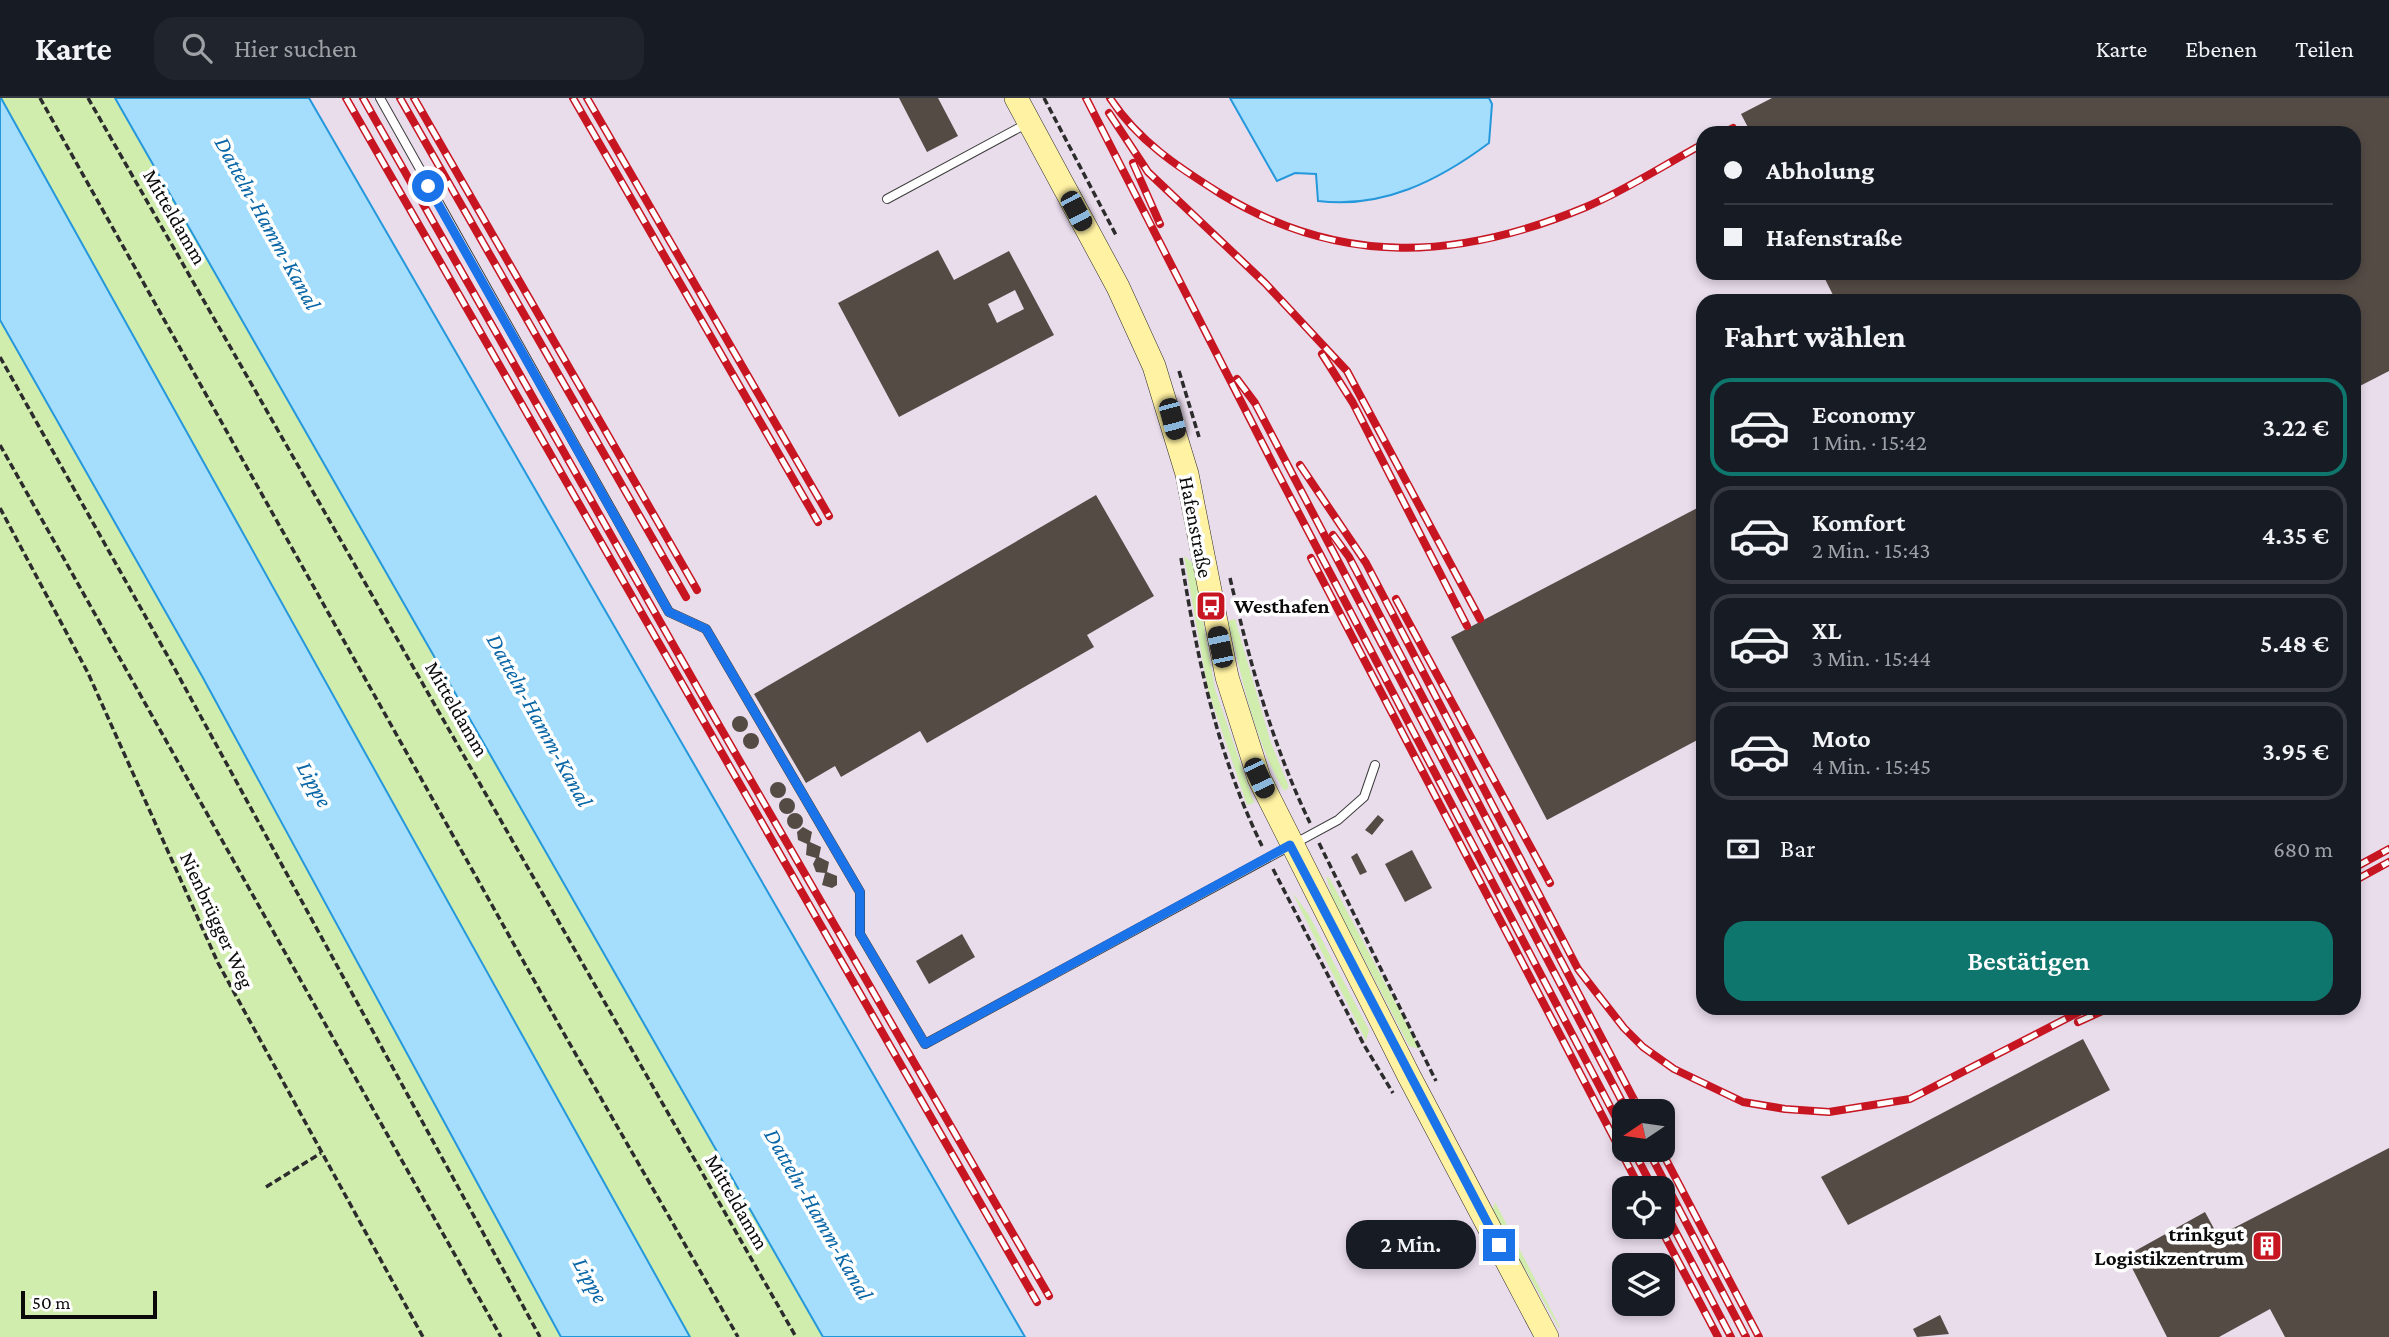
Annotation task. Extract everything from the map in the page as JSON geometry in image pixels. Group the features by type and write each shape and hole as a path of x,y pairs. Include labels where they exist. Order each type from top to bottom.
{"street":[{"name":"Hafenstraße","path":"1016,98 1118,287 1154,366 1187,474 1235,708 1259,778 1290,845 1547,1337"}],"lane":[{"path":"380,98 669,612 706,629 860,892 860,934 925,1044 1338,820 1364,797 1375,765"},
{"path":"887,199 1028,123"}],"path":[{"path":"40,98 174,331 563,1032 738,1337"},
{"name":"Mitteldamm","path":"88,98 796,1337"},
{"path":"1044,98 1118,240"},
{"path":"0,358 171,662 540,1337"},
{"path":"1176,364 1199,438"},
{"path":"0,445 501,1337"},
{"name":"Nienbrügger Weg","path":"0,508 88,673 218,963 422,1337"},
{"path":"1229,575 1279,757 1314,834 1440,1089"},
{"path":"266,1187 321,1153"}],"shaded area":[{"path":"309,98 2389,98 2389,1337 1025,1337"}],"green space":[{"path":"1,98 115,98 823,1337 690,1337"},
{"path":"0,320 202,676 561,1337 0,1337"},
{"path":"1184,556 1193,563 1215,689 1254,803 1247,805 1208,690"},
{"path":"1235,619 1271,743 1289,787 1284,791 1265,751 1250,708 1228,621"},
{"path":"1326,876 1420,1049 1409,1046 1332,897"},
{"path":"1292,892 1309,915 1369,1030 1366,1041"},
{"path":"1495,1202 1560,1327 1559,1328 1492,1212"}],"water":[{"name":"Lippe","path":"0,98 690,1337 561,1337 202,676 0,320"},
{"name":"Datteln-Hamm-Kanal","path":"115,98 309,98 1025,1337 823,1337"},
{"path":"1230,98 1489,98 1492,104 1489,143 1450,169 1408,189 1365,201 1318,201 1316,174 1295,173 1277,181"}],"building":[{"path":"899,98 938,98 958,136 927,152"},
{"path":"1772,98 2389,98 2389,371 2361,385 2361,294 1832,294 1826,280 2361,280 2361,126 1747,126 1741,114"},
{"path":"938,250 954,280 1009,251 1054,335 899,417 838,303","holes":["1015,290 1024,309 997,323 988,304"]},
{"path":"1096,495 1154,596 1087,635 1094,647 927,743 920,731 841,777 835,766 806,783 754,694"},
{"path":"1696,509 1696,741 1547,820 1451,637"},
{"path":"737,716 743,716 748,724 746,730 737,732 732,727 732,721"},
{"path":"748,733 754,733 759,741 757,747 748,749 743,744 743,738"},
{"path":"775,782 781,782 786,790 784,796 775,798 770,793 770,787"},
{"path":"784,798 790,798 795,806 793,812 784,814 779,809 779,803"},
{"path":"792,813 798,813 803,821 801,827 792,829 787,824 787,818"},
{"path":"1378,815 1384,820 1372,835 1365,830"},
{"path":"803,827 812,832 810,842 821,847 819,857 829,862 827,872 837,876 837,885 832,888 822,885 825,873 816,872 813,864 816,858 806,855 807,844 798,840 797,832"},
{"path":"1412,850 1432,888 1405,902 1385,864"},
{"path":"1357,853 1367,872 1360,875 1351,857"},
{"path":"962,934 975,957 929,984 916,961"},
{"path":"2083,1039 2110,1090 1848,1225 1821,1177"},
{"name":"trinkgut Logistikzentrum","path":"2389,1148 2389,1337 2285,1337 2270,1309 2219,1337 2167,1337 2126,1256 2205,1212 2218,1236"},
{"path":"1940,1315 1949,1334 1917,1337 1913,1329"}],"railway":[{"path":"346,98 1037,1302"},
{"path":"363,98 709,708 1049,1296"},
{"path":"400,98 686,597"},
{"path":"414,98 697,590"},
{"path":"573,98 818,522"},
{"path":"587,98 829,516"},
{"path":"1086,98 1276,470 1612,1110"},
{"path":"1110,98 1133,127 1160,152 1221,194 1266,218 1311,234 1356,244 1401,248 1492,238 1539,225 1601,200 1696,148"},
{"path":"1109,113 1148,172 1265,283 1347,371 1480,619"},
{"path":"1133,163 1160,224"},
{"path":"1322,354 1353,403 1467,626"},
{"path":"1237,379 1255,403 1621,1099"},
{"path":"1300,465 1366,563 1578,969 1624,1028 1643,1047 1674,1069 1743,1102 1785,1109 1829,1112 1910,1099 2073,1015"},
{"path":"1333,535 1349,557 1634,1099"},
{"path":"1311,558 1634,1176"},
{"path":"1396,599 1550,883"},
{"path":"2361,864 2389,849"},
{"path":"2361,877 2389,862"},
{"path":"2078,1022 2094,1015"},
{"path":"1639,1162 1647,1176"},
{"path":"1654,1162 1746,1337"},
{"path":"1667,1162 1759,1337"},
{"path":"1675,1231 1731,1337"},
{"path":"1666,1239 1718,1337"}],"place":[{"name":"Westhafen","path":"1211,606"},
{"name":"trinkgut Logistikzentrum","path":"2267,1246"}],"route":[{"path":"428,186 669,612 706,629 860,892 860,934 906,1016 925,1044 1290,845 1499,1245"}]}
